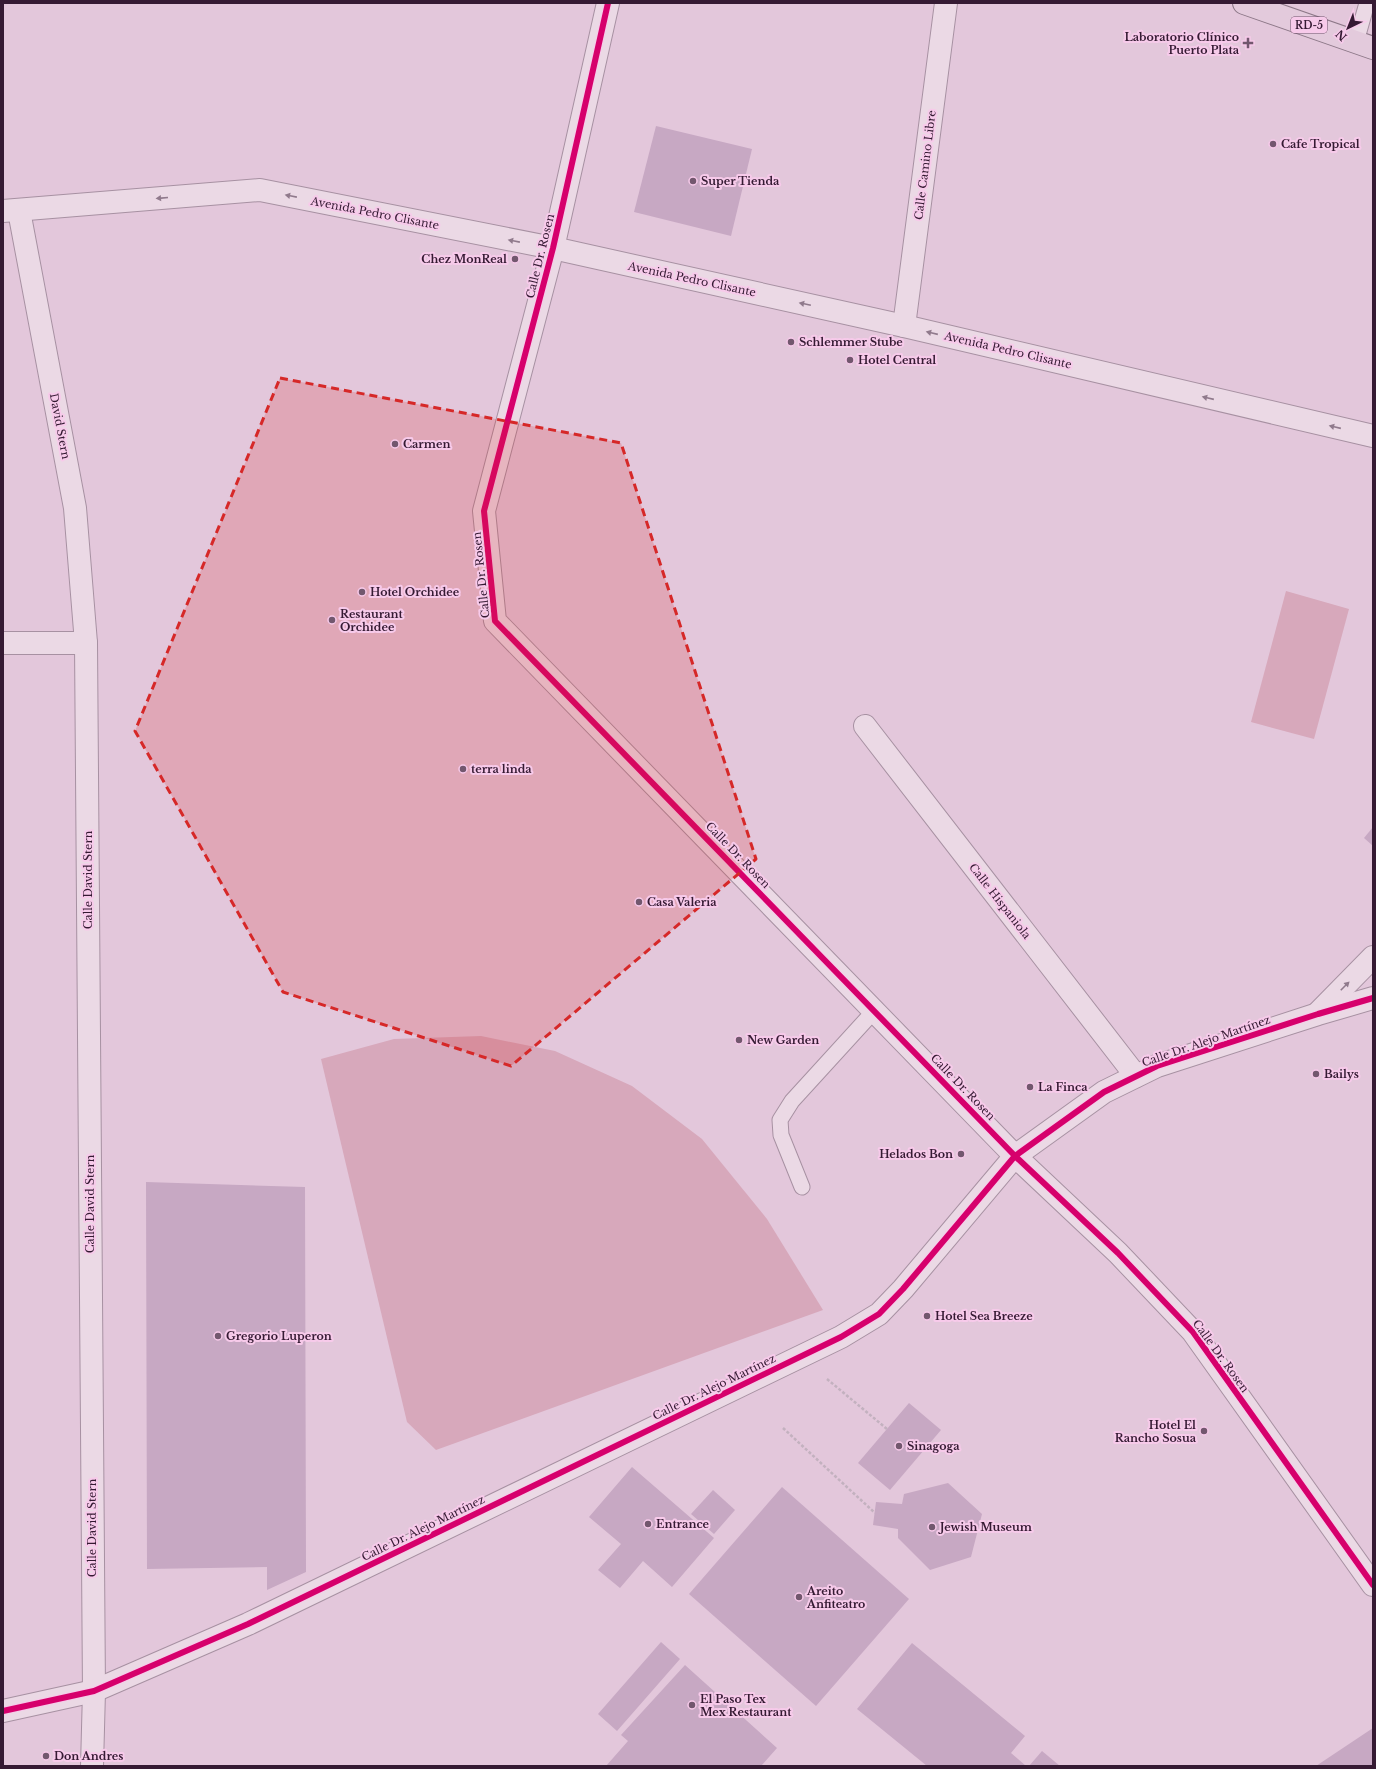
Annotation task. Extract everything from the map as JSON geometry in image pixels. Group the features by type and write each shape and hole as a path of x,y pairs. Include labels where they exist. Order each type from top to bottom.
{"main road":[{"name":"RD-5","path":"1244,3 1364,45"}],"street":[{"name":"Calle Dr. Rosen","path":"608,3 553,248 484,511 495,620 1016,1156 1118,1253 1193,1332 1373,1585"},
{"name":"Calle Camino Libre","path":"904,326 946,3"},
{"name":"Avenida Pedro Clisante","path":"11,211 260,190 553,248 904,326 1373,436"},
{"name":"David Stern","path":"11,211 75,508 86,642"},
{"path":"3,643 86,642"},
{"name":"Calle David Stern","path":"86,642 94,1691 92,1766"},
{"name":"Calle Hispaniola","path":"865,726 1136,1076"},
{"path":"1318,1014 1373,957"},
{"name":"Calle Dr. Alejo Martínez","path":"3,1711 94,1691 248,1624 841,1337 879,1314 903,1290 1016,1156 1077,1110 1104,1092 1157,1066 1318,1014 1373,998"}],"lane":[{"path":"1364,45 1367,3"},
{"path":"802,1187 781,1135 780,1120 792,1101 875,1010"}],"path":[{"path":"827,1379 887,1429"},
{"path":"783,1428 875,1513"}],"highlighted area":[{"path":"280,378 621,443 756,859 511,1066 283,992 135,731"}],"shaded area":[{"path":"1286,591 1349,609 1314,739 1251,722"},
{"path":"481,1036 555,1051 632,1086 702,1139 767,1219 823,1310 436,1450 407,1422 321,1059 394,1039"}],"building":[{"name":"Super Tienda","path":"656,126 752,149 731,236 634,212"},
{"path":"1373,827 1373,846 1364,838"},
{"path":"146,1182 305,1187 306,1572 267,1590 267,1567 147,1569"},
{"name":"Sinagoga","path":"909,1403 941,1430 890,1490 858,1463"},
{"name":"Entrance","path":"632,1467 714,1538 672,1587 643,1561 620,1588 598,1570 621,1544 589,1517"},
{"name":"Jewish Museum","path":"948,1483 982,1514 971,1557 930,1570 898,1538 898,1529 873,1525 876,1502 902,1504 904,1494"},
{"name":"Areito Anfiteatro","path":"782,1487 909,1599 816,1706 689,1594"},
{"path":"713,1490 735,1510 714,1534 691,1514"},
{"path":"661,1642 680,1659 617,1731 598,1714"},
{"path":"912,1643 1025,1736 1011,1753 1026,1766 927,1766 857,1709"},
{"path":"685,1665 777,1748 761,1766 606,1766 628,1741 621,1735"},
{"path":"1373,1728 1373,1766 1316,1766"},
{"path":"1042,1751 1060,1766 1029,1766"}],"cycle path":[{"path":"608,3 553,248 484,511 495,621 1015,1156 1118,1253 1193,1332 1373,1585"},
{"path":"3,1711 94,1691 248,1624 841,1337 879,1314 903,1289 1015,1156 1104,1092 1157,1066 1318,1014 1373,998"}],"place":[{"name":"Laboratorio Clínico Puerto Plata","path":"1248,43"},
{"name":"Cafe Tropical","path":"1273,144"},
{"name":"Super Tienda","path":"693,181"},
{"name":"Chez MonReal","path":"515,259"},
{"name":"Schlemmer Stube","path":"791,342"},
{"name":"Hotel Central","path":"850,360"},
{"name":"Carmen","path":"395,444"},
{"name":"Hotel Orchidee","path":"362,592"},
{"name":"Restaurant Orchidee","path":"332,620"},
{"name":"terra linda","path":"463,769"},
{"name":"Casa Valeria","path":"639,902"},
{"name":"New Garden","path":"739,1040"},
{"name":"Bailys","path":"1316,1074"},
{"name":"La Finca","path":"1030,1087"},
{"name":"Helados Bon","path":"961,1154"},
{"name":"Hotel Sea Breeze","path":"927,1316"},
{"name":"Gregorio Luperon","path":"218,1336"},
{"name":"Hotel El Rancho Sosua","path":"1204,1431"},
{"name":"Sinagoga","path":"899,1446"},
{"name":"Entrance","path":"648,1524"},
{"name":"Jewish Museum","path":"932,1527"},
{"name":"Areito Anfiteatro","path":"799,1597"},
{"name":"El Paso Tex Mex Restaurant","path":"692,1705"},
{"name":"Don Andres","path":"46,1756"}]}
